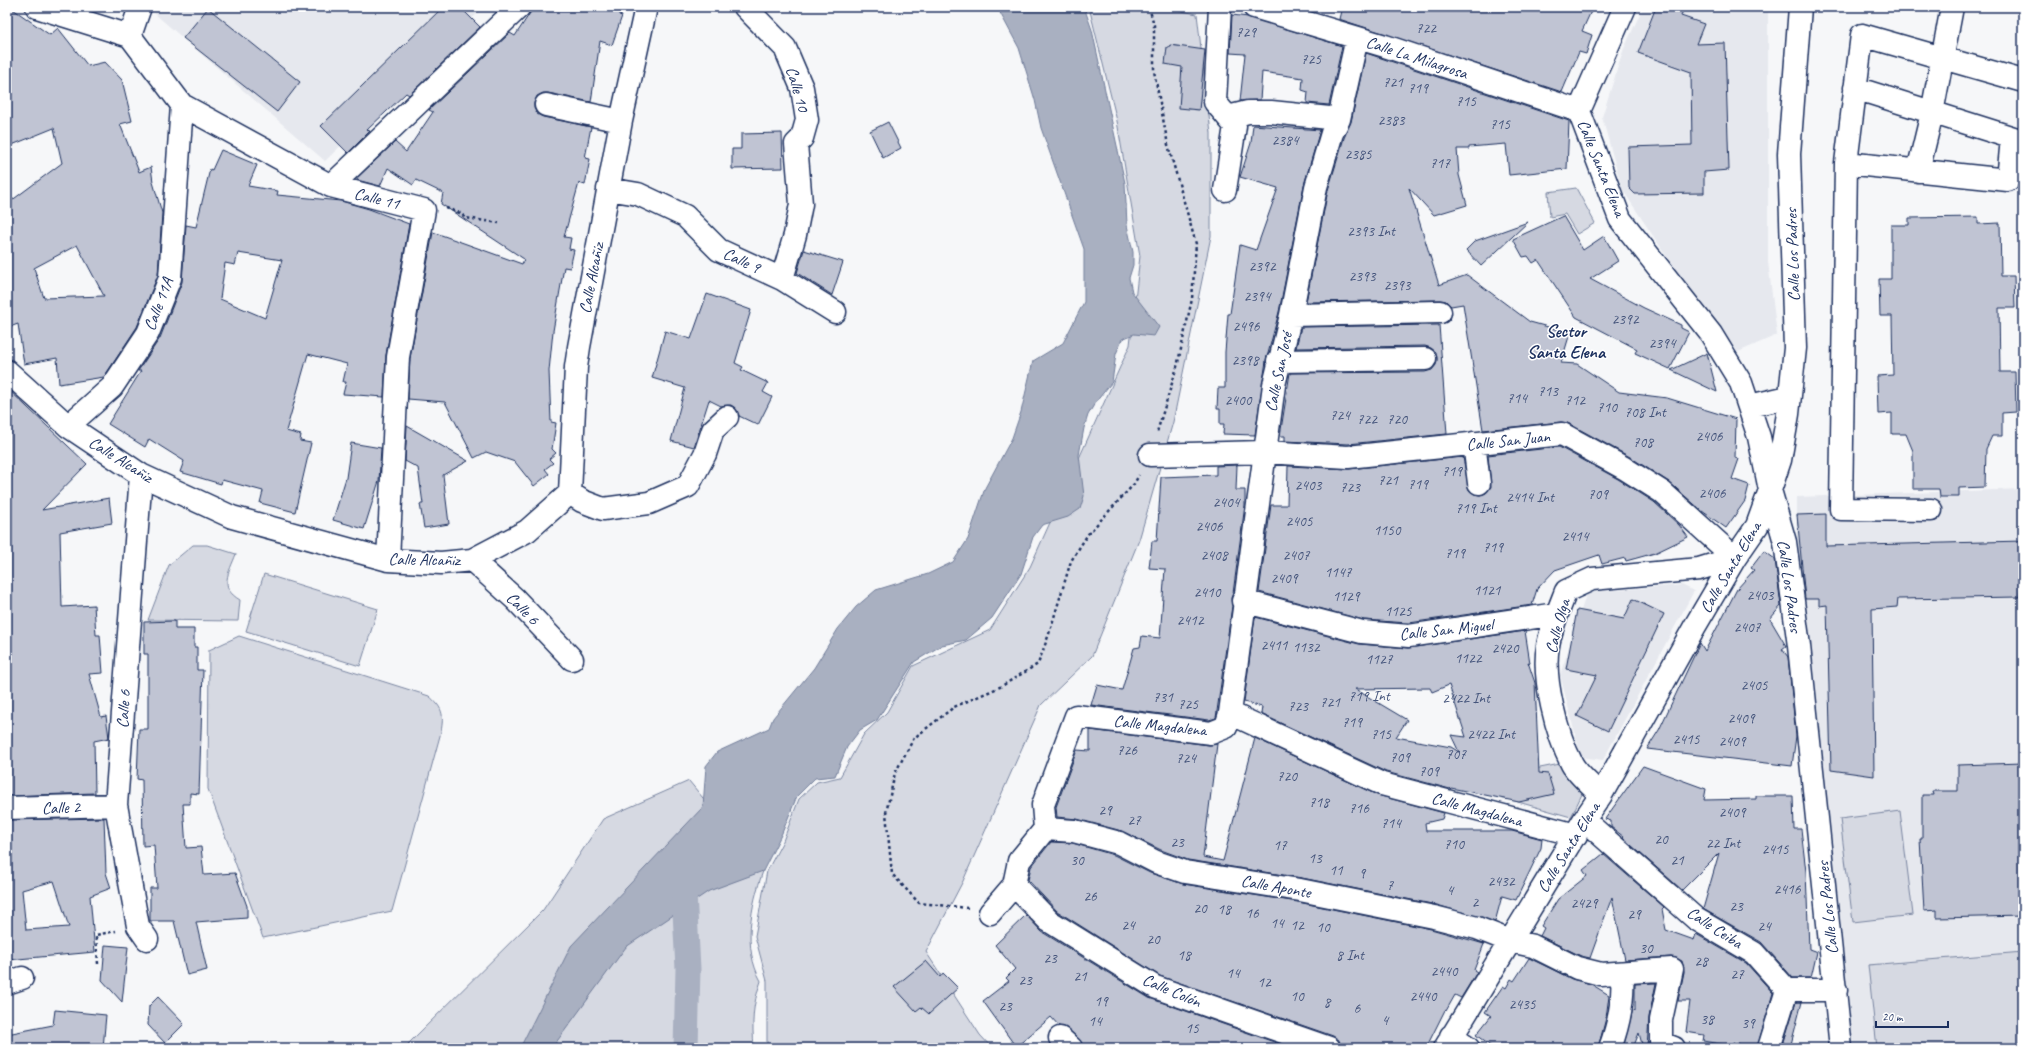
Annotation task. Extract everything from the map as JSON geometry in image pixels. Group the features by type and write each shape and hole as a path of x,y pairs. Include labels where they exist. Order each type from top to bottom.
{"street":[{"path":"37,7 130,36 140,7"},
{"path":"331,186 519,7"},
{"name":"Calle Alcañiz","path":"7,371 68,426 141,475 232,517 388,560 441,564 472,560 527,531 570,493 576,367 621,121 646,7"},
{"name":"Calle 10","path":"745,7 785,48 802,88 807,120 802,138 796,144 801,204 795,235 782,279"},
{"path":"1220,7 1215,102 1235,126 1225,190"},
{"name":"Calle La Milagrosa","path":"1254,7 1385,46 1579,111"},
{"name":"Calle Santa Elena","path":"1455,1044 1510,941 1601,795 1735,558 1757,526 1770,490 1759,437 1741,383 1711,334 1620,219 1579,111 1625,7"},
{"name":"Calle Los Padres","path":"1800,7 1789,154 1795,348 1780,460 1770,490 1785,542 1799,646 1841,1048"},
{"path":"1918,171 1932,113 1952,7"},
{"path":"1931,510 1842,509 1846,163 1862,35 2023,81"},
{"name":"Calle 11","path":"130,36 182,105 331,186 424,210"},
{"name":"Calle San José","path":"1230,713 1243,601 1278,361 1291,315 1316,187 1332,133 1339,119 1357,38"},
{"path":"1846,163 2008,180 2018,139 1855,88"},
{"name":"Calle 11A","path":"68,426 112,387 148,333 170,278 182,105"},
{"path":"546,105 621,121"},
{"path":"1228,117 1248,112 1271,112 1339,119"},
{"name":"Calle 9","path":"608,189 638,194 685,216 719,250 782,279 835,312"},
{"path":"388,560 398,357 424,210"},
{"path":"1291,315 1440,312"},
{"path":"1278,361 1425,359"},
{"path":"1749,406 1789,397"},
{"path":"570,493 582,501 603,508 649,503 688,486 705,454 713,430 727,417"},
{"name":"Calle San Juan","path":"1150,455 1264,452 1348,457 1562,434 1624,468 1662,492 1735,558"},
{"path":"1474,443 1479,483"},
{"name":"Calle 6","path":"141,475 116,805 143,932"},
{"name":"Calle Olga","path":"1601,795 1572,765 1556,719 1547,680 1547,647 1556,614 1566,591 1592,579 1699,569 1735,558"},
{"name":"Calle 6","path":"472,560 515,599 572,659"},
{"name":"Calle San Miguel","path":"1243,601 1362,632 1409,636 1556,614"},
{"name":"Calle Magdalena","path":"1045,829 1043,805 1076,716 1211,733 1226,726 1230,713 1382,784 1580,827"},
{"name":"Calle 2","path":"7,808 116,805"},
{"name":"Calle Ceiba","path":"1580,827 1696,919 1754,953 1787,990"},
{"path":"990,913 1014,885 1019,861 1045,829"},
{"name":"Calle Aponte","path":"1045,829 1074,831 1118,842 1156,862 1185,872 1300,890 1434,917 1477,928 1510,941 1533,946 1577,968 1601,974 1672,968 1662,1020 1661,1043 1674,1048"},
{"name":"Calle Colón","path":"1014,885 1049,921 1155,987 1298,1044 1329,1048"},
{"path":"1610,1048 1617,1028 1622,996 1622,973"},
{"path":"1769,1048 1787,990 1836,990"}],"path":[{"path":"990,913 979,909 919,903 892,874 886,813 895,773 914,738 954,707 1000,687 1038,664 1049,634 1071,561 1088,534 1134,484 1150,455 1177,367 1192,299 1196,244 1168,145 1154,71 1154,25 1149,7"},
{"path":"424,210 443,207 460,213 466,218 499,223"},
{"path":"98,964 96,935 143,932"}],"shaded area":[{"path":"158,7 484,7 325,161 155,14"},
{"path":"1089,7 1161,7 1197,14 1211,133 1211,236 1173,422 1139,540 1092,656 1041,705 963,881 926,952 980,1035 992,1048 767,1048 767,981 755,936 767,871 783,841 799,799 817,782 840,777 864,734 887,712 913,666 990,630 1030,567 1130,345 1140,256 1117,121"},
{"path":"1643,7 1768,7 1768,262 1777,335 1738,352 1671,263 1622,189 1602,117 1623,51"},
{"path":"1576,188 1595,223 1577,234 1565,214 1550,217 1548,192"},
{"path":"2023,489 2023,1048 1854,1048 1797,539 1797,497"},
{"path":"193,545 207,545 236,554 228,573 227,585 233,595 240,600 238,621 148,620 169,565"},
{"path":"264,574 378,609 360,666 246,631"},
{"path":"1682,585 1694,591 1603,760 1581,757 1560,675 1587,592"},
{"path":"239,636 429,696 440,708 442,716 441,732 392,911 263,938 208,789 209,650"},
{"path":"1565,763 1584,790 1571,817 1511,800 1510,774"},
{"path":"689,781 763,871 755,898 750,926 752,954 755,968 761,981 753,1014 754,1048 408,1048 408,1044 543,910 603,819"},
{"path":"1900,811 1913,915 1853,922 1840,819"},
{"path":"2023,952 2023,1048 1877,1048 1868,965"}],"water":[{"path":"997,7 1084,7 1092,30 1125,183 1127,225 1133,252 1133,265 1129,278 1132,292 1159,327 1154,336 1134,334 1122,339 1116,354 1112,382 1095,403 1088,415 1079,455 1084,496 1080,509 1068,517 1042,525 1033,537 1021,574 992,618 966,640 942,645 914,662 877,720 860,730 847,747 835,776 815,778 797,796 782,833 763,871 709,891 626,947 552,1048 520,1048 571,946 703,807 706,766 717,752 769,728 773,718 814,668 838,629 856,607 876,590 928,574 953,562 968,539 985,488 1012,438 1021,412 1033,361 1063,343 1084,302 1084,249 1041,128 1035,100 1019,48"}],"building":[{"path":"7,7 10,7 50,35 58,28 88,66 105,62 122,80 132,121 120,124 139,172 151,167 153,182 162,213 158,275 137,327 104,377 59,384 57,358 24,364 18,324 7,328 7,204 62,163 54,128 7,147","holes":["77,245 104,296 44,298 34,268"]},
{"path":"443,7 460,7 480,27 409,95 406,93 367,130 370,131 348,153 321,126"},
{"path":"534,7 620,7 619,15 622,16 612,45 600,41 591,102 543,93 537,96 534,103 534,108 537,114 543,117 591,127 585,158 590,159 585,185 579,183 564,237 571,238 569,249 574,250 570,268 564,267 553,331 549,371 551,422 556,423 552,449 556,453 549,459 553,463 545,469 549,474 534,486 515,462 486,452 474,458 445,402 408,399 410,358 433,232 522,264 524,259 441,204 443,193 416,180 413,185 388,168 380,186 357,180 357,178 395,142 406,152 433,112 429,110 510,33 515,36"},
{"path":"1342,7 1593,7 1582,31 1592,35 1586,54 1579,52 1562,92 1339,19"},
{"path":"1656,7 1684,7 1681,16 1704,24 1696,44 1725,43 1729,170 1704,172 1704,193 1635,194 1629,188 1628,147 1692,145 1691,72 1638,53"},
{"path":"208,8 300,82 277,112 183,38"},
{"path":"1232,15 1248,17 1342,46 1329,105 1307,103 1308,92 1302,90 1303,78 1262,72 1260,100 1240,101 1245,54 1230,53"},
{"path":"1170,45 1205,50 1199,110 1179,108 1182,67 1165,64 1167,47 1170,47"},
{"path":"1366,53 1569,121 1567,169 1509,175 1506,144 1469,147 1469,149 1457,149 1459,175 1467,205 1434,215 1409,188 1439,285 1467,275 1530,322 1570,333 1561,363 1577,364 1619,392 1667,398 1736,419 1735,458 1739,459 1732,479 1749,485 1745,501 1726,528 1702,511 1669,482 1630,457 1568,423 1561,422 1483,430 1463,304 1451,306 1446,301 1440,300 1306,302 1328,190 1344,138 1351,122"},
{"path":"888,122 901,148 883,158 870,131"},
{"path":"1253,125 1320,130 1304,185 1279,312 1266,361 1255,435 1223,434 1224,424 1220,424 1220,409 1217,409 1218,388 1225,388 1225,352 1228,314 1230,314 1240,245 1256,250 1278,188 1240,177 1251,143"},
{"path":"782,133 783,168 732,169 732,149 741,149 741,134"},
{"path":"221,150 257,165 248,186 278,191 277,195 341,201 369,209 409,224 386,355 384,397 343,394 346,382 343,382 347,364 308,354 286,431 301,435 300,441 311,443 295,512 260,503 263,491 222,480 221,484 180,472 184,461 149,439 145,447 108,424 141,371 138,371 160,338 182,282 186,225 196,227 210,169 212,170","holes":["238,253 282,260 265,318 220,299 225,263 235,265"]},
{"path":"1563,216 1583,250 1604,236 1618,261 1590,279 1644,308 1681,325 1681,328 1689,332 1670,369 1635,353 1637,349 1576,317 1538,260 1533,263 1528,256 1523,257 1513,239"},
{"path":"1978,217 1978,224 2000,223 2001,276 2014,276 2015,308 1999,308 2000,372 2015,372 2016,412 2002,413 2002,436 1992,436 1986,449 1985,487 1959,488 1959,497 1940,497 1939,489 1913,489 1913,451 1906,434 1892,434 1892,413 1878,414 1877,376 1893,375 1892,316 1880,316 1879,279 1891,279 1891,225 1909,225 1909,218"},
{"path":"1528,222 1481,266 1466,250 1475,241"},
{"path":"804,250 843,262 832,295 797,273"},
{"path":"707,294 751,310 735,363 743,367 741,370 768,383 763,392 772,397 758,425 739,416 736,409 731,405 721,406 709,400 694,447 671,441 685,388 652,378 665,331 691,339"},
{"path":"1439,325 1447,434 1348,444 1285,441 1285,436 1280,436 1290,373 1425,372 1432,370 1436,365 1436,352 1425,346 1296,348 1301,327"},
{"path":"1707,353 1717,392 1671,370"},
{"path":"7,388 87,464 42,510 109,498 112,523 60,532 62,607 94,605 96,635 100,635 103,673 89,674 101,717 106,716 109,738 94,741 95,793 7,796"},
{"path":"407,426 468,461 443,475 449,524 424,528 420,504 423,504 418,468 405,461"},
{"path":"351,443 381,448 379,481 364,529 333,520 346,478"},
{"path":"1559,447 1618,479 1654,502 1679,525 1688,537 1655,553 1626,561 1625,558 1602,564 1599,555 1555,570 1537,589 1532,605 1409,623 1364,620 1259,592 1271,505 1287,505 1288,466 1349,469 1463,457 1469,490 1474,494 1480,495 1486,493 1491,487 1488,455"},
{"path":"1237,465 1236,490 1245,490 1245,505 1233,593 1231,598 1232,606 1216,718 1209,720 1091,705 1097,685 1122,690 1134,648 1140,647 1142,636 1160,638 1165,569 1149,568 1152,541 1157,541 1161,477 1216,475 1216,466"},
{"path":"1826,514 1826,546 2023,541 2023,586 2021,586 2019,597 1898,599 1897,607 1872,609 1874,776 1831,770 1827,605 1819,606 1819,599 1805,599 1797,515"},
{"path":"1764,551 1775,559 1781,606 1770,619 1786,646 1782,649 1788,657 1796,736 1792,766 1647,749 1659,730 1700,643 1705,651 1737,589 1754,570 1751,568"},
{"path":"1633,599 1664,614 1608,731 1577,716 1597,675 1566,669 1577,610 1624,619"},
{"path":"1255,617 1359,644 1408,648 1525,631 1530,663 1528,662 1535,683 1539,773 1548,774 1554,794 1519,802 1450,789 1386,772 1261,714 1262,707 1244,702","holes":["1449,685 1466,737 1451,735 1459,752 1451,747 1396,737 1407,720 1355,689 1430,688 1432,692"]},
{"path":"175,621 175,629 194,629 194,647 197,647 197,670 203,670 199,794 190,793 190,804 183,804 186,848 201,847 204,875 235,873 247,906 247,918 196,922 207,970 187,975 174,921 150,921 150,888 157,888 154,845 143,846 142,780 137,779 139,729 148,729 148,654 144,654 144,622"},
{"path":"1090,730 1209,745 1217,744 1203,857 1223,861 1255,738 1377,795 1444,813 1442,819 1425,823 1426,831 1512,831 1542,839 1541,848 1516,900 1502,896 1495,922 1437,905 1302,878 1188,860 1161,850 1122,831 1077,819 1057,817 1056,807 1077,750 1090,751"},
{"path":"2023,763 2023,916 1937,918 1937,910 1924,911 1920,839 1922,839 1922,795 1934,795 1933,791 1958,791 1958,765"},
{"path":"1643,766 1706,789 1704,800 1756,799 1756,796 1793,796 1794,829 1801,829 1806,872 1809,949 1817,952 1811,978 1793,978 1761,942 1703,909 1719,853 1682,890 1611,827 1611,821 1605,819"},
{"path":"104,818 106,873 111,888 90,896 95,952 7,960 7,820","holes":["54,881 69,927 26,930 22,890"]},
{"path":"1051,842 1072,843 1114,855 1150,873 1183,884 1298,902 1431,929 1484,944 1474,970 1477,972 1461,998 1455,995 1446,1011 1445,1010 1426,1048 1341,1048 1339,1040 1333,1036 1160,976 1057,911 1028,880 1031,867"},
{"path":"1603,854 1664,907 1662,909 1666,930 1694,940 1696,934 1746,963 1773,993 1757,1048 1749,1048 1733,1042 1731,1046 1703,1041 1704,1035 1686,1032 1690,1001 1678,1001 1684,972 1682,961 1671,957 1625,960 1612,897 1590,958 1581,956 1540,936 1544,928 1541,926 1558,899 1587,876 1583,870"},
{"path":"1026,915 1042,932 1149,998 1291,1048 1083,1048 1079,1039 1068,1029 1059,1026 1051,1017 1016,1047 983,1001 1009,981 1006,978 1015,969 995,945"},
{"path":"105,945 128,947 122,1002 102,980"},
{"path":"1529,958 1572,979 1591,984 1609,995 1606,1018 1598,1048 1493,1048 1476,1035 1491,1016 1485,1012 1503,986 1506,988 1511,979 1514,981"},
{"path":"926,961 940,977 943,973 958,988 929,1014 921,1007 916,1011 894,987"},
{"path":"1656,983 1649,1017 1647,1048 1643,1048 1639,1033 1633,1048 1623,1048 1633,1009 1635,1011 1635,984"},
{"path":"158,997 184,1024 165,1043 148,1025 149,1006"},
{"path":"1796,1002 1802,1002 1790,1048 1782,1048"},
{"path":"55,1010 106,1015 103,1048 7,1048 7,1034 53,1025"}],"waterway":[{"path":"683,874 688,969 686,1048"}],"district":[{"name":"Sector Santa Elena","path":"1566,341"}]}
